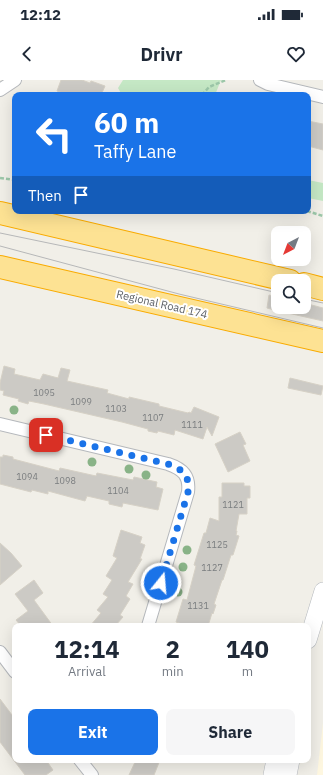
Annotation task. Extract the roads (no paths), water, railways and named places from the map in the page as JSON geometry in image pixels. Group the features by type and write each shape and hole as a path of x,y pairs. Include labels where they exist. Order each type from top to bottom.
{"highway":[{"path":"0,213 271,277"},
{"name":"Regional Road 174","path":"0,267 323,341"},
{"path":"311,286 323,289"}],"main road":[{"path":"311,630 323,591"},
{"path":"272,775 274,763"},
{"path":"288,775 290,763"}],"street":[{"path":"0,90 15,80"},
{"path":"260,80 268,84 302,92"},
{"path":"311,94 323,97"},
{"path":"0,424 168,464 177,467 187,477 189,485 188,492 149,623"},
{"path":"0,652 12,668"},
{"path":"82,763 92,775"}],"tram line":[{"path":"0,233 174,269 271,291"},
{"path":"0,246 179,294 323,328"},
{"path":"311,300 323,303"}]}
